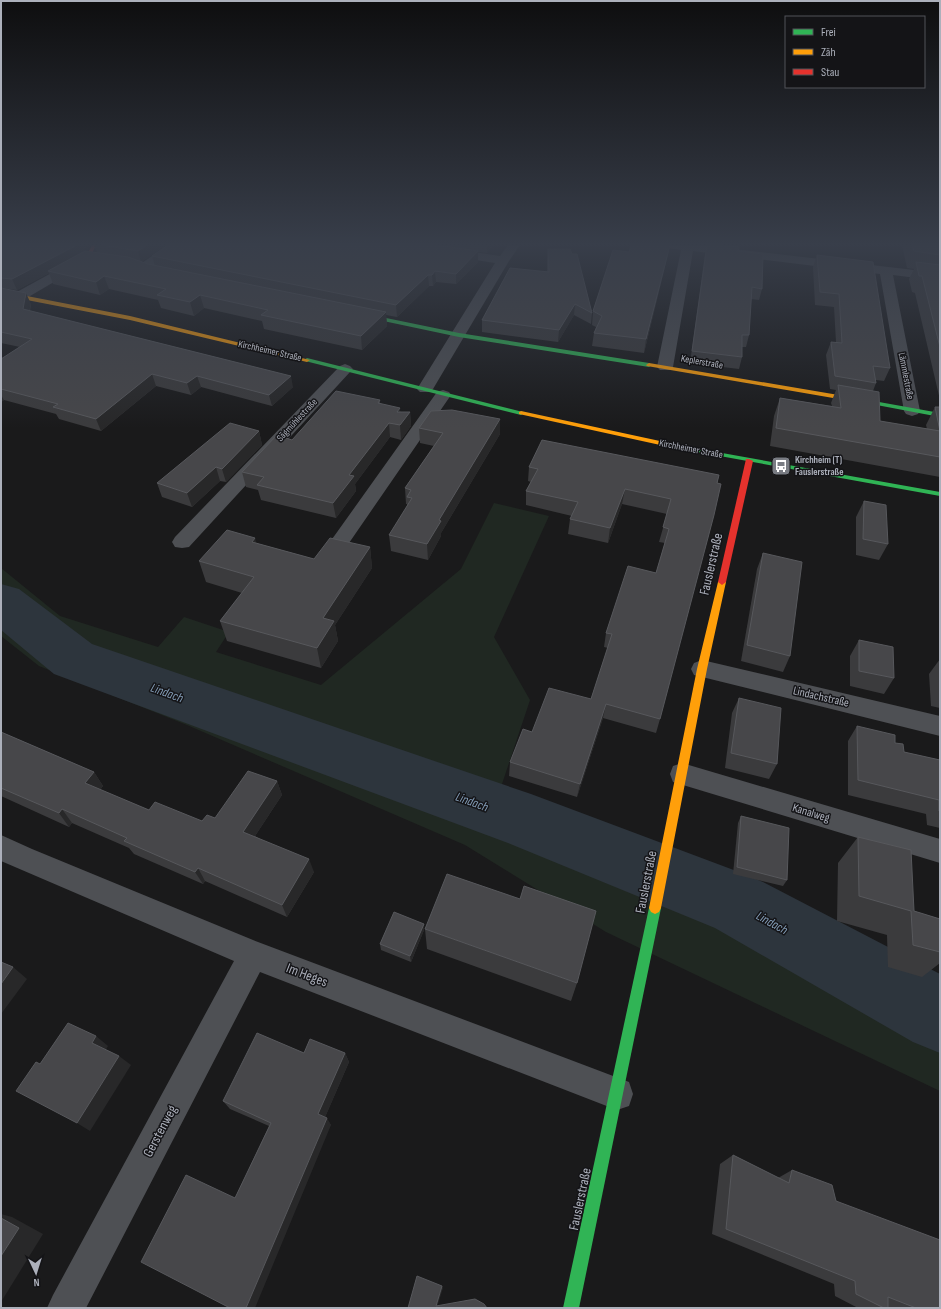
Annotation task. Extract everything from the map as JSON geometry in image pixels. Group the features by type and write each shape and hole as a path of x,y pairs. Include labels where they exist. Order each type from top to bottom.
{"street":[{"name":"Kirchheimer Straße","path":"67,306 345,369 443,395 574,426 749,461 940,494"},
{"path":"425,389 476,306"},
{"path":"665,366 677,306"},
{"name":"Lämmlestraße","path":"893,306 912,411"},
{"name":"Keplerstraße","path":"344,311 459,335 665,366 940,415"},
{"name":"Sägmühlestraße","path":"182,542 345,369"},
{"path":"342,539 419,427 443,395"},
{"name":"Fauslerstraße","path":"571,1308 651,929 702,669 749,461"},
{"name":"Lindachstraße","path":"702,669 940,726"},
{"name":"Kanalweg","path":"682,774 940,851"},
{"name":"Im Heges","path":"1,847 253,955 617,1094"},
{"name":"Gerstenweg","path":"66,1308 253,955"}],"shaded area":[{"path":"494,503 549,516 494,637 530,700 499,793 710,875 885,974 940,1003 940,1091 606,932 465,845 187,725 39,666 1,636 1,568 60,616 158,647 184,617 229,632 216,652 321,685 461,569"}],"building":[{"path":"1,306 24,306 23,309 291,376 269,395 197,376 187,383 152,374 96,419 53,407 58,404 1,389 1,359 32,339 1,332"},
{"path":"250,306 357,306 386,312 361,336 261,315 268,310"},
{"path":"489,306 574,306 559,330 482,320"},
{"path":"579,306 590,306 592,313"},
{"path":"595,306 654,306 646,339 594,333 602,316 593,311"},
{"path":"698,306 751,306 749,335 742,335 742,357 692,351"},
{"path":"840,306 880,306 890,368 873,366 876,383 835,376 831,342 842,343"},
{"path":"930,306 940,306 940,347"},
{"path":"838,385 879,392 880,421 940,431 940,457 776,428 780,398 841,408"},
{"path":"336,391 380,400 378,403 400,408 397,412 410,412 400,425 389,423 349,475 354,476 333,503 257,485 264,477 242,472 277,435 292,440"},
{"path":"935,407 940,407 940,431"},
{"path":"452,410 500,419 439,520 441,521 427,544 389,535 412,498 407,497 411,490 405,488 443,433 419,428 431,411"},
{"path":"230,423 259,431 222,469 216,467 187,493 157,483"},
{"path":"542,440 719,475 717,483 721,484 660,719 606,704 580,784 510,762 523,729 532,732 549,688 591,699 612,634 606,633 628,566 656,573 669,529 663,527 671,499 625,489 610,528 570,519 578,502 526,491 538,469 529,467"},
{"path":"864,501 886,505 888,544 863,539"},
{"path":"227,530 255,538 252,542 314,559 330,538 370,547 323,618 334,621 317,648 220,621 254,577 199,561"},
{"path":"763,553 802,562 790,656 747,645"},
{"path":"859,640 893,647 894,678 859,671"},
{"path":"739,698 781,708 777,764 731,753"},
{"path":"857,726 895,735 895,743 903,744 904,752 940,760 940,811 939,800 858,780"},
{"path":"1,732 94,772 85,783 149,810 155,802 202,821 207,815 215,818 248,771 277,781 243,832 309,859 282,905 198,868 195,872 124,841 127,838 62,809 59,813 1,788"},
{"path":"741,816 789,828 787,880 737,867"},
{"path":"858,837 911,850 914,911 940,919 940,952 913,945 911,911 859,896"},
{"path":"447,874 520,899 524,886 596,911 577,983 425,929"},
{"path":"394,912 424,924 410,956 380,944"},
{"path":"1,962 13,967 1,984"},
{"path":"68,1023 96,1036 92,1043 119,1056 77,1123 16,1091 36,1062 40,1064"},
{"path":"257,1033 304,1053 310,1039 345,1053 318,1114 327,1118 246,1308 230,1308 141,1262 186,1175 235,1198 271,1123 223,1101"},
{"path":"733,1155 789,1183 792,1170 832,1185 836,1201 940,1240 940,1308 916,1308 888,1297 888,1308 884,1308 856,1294 855,1281 726,1229"},
{"path":"1,1218 19,1228 1,1256"},
{"path":"417,1276 442,1286 436,1306 475,1299 484,1304 487,1308 408,1308"}],"waterway":[{"name":"Lindach","path":"1,602 73,659 531,823 739,905 940,1015"}],"traffic: fast":[{"path":"357,314 459,335 649,365"},
{"path":"307,360 521,413"},
{"path":"868,402 940,415"},
{"path":"683,448 940,494"},
{"path":"571,1308 655,908"}],"traffic: slow":[{"path":"69,306 130,318 307,360"},
{"path":"649,365 868,402"},
{"path":"521,413 683,448"},
{"path":"655,908 702,669 722,582"}],"traffic: jam":[{"path":"722,582 749,461"}],"place":[{"name":"Kirchheim (T) Fauslerstraße","path":"781,466"}]}
